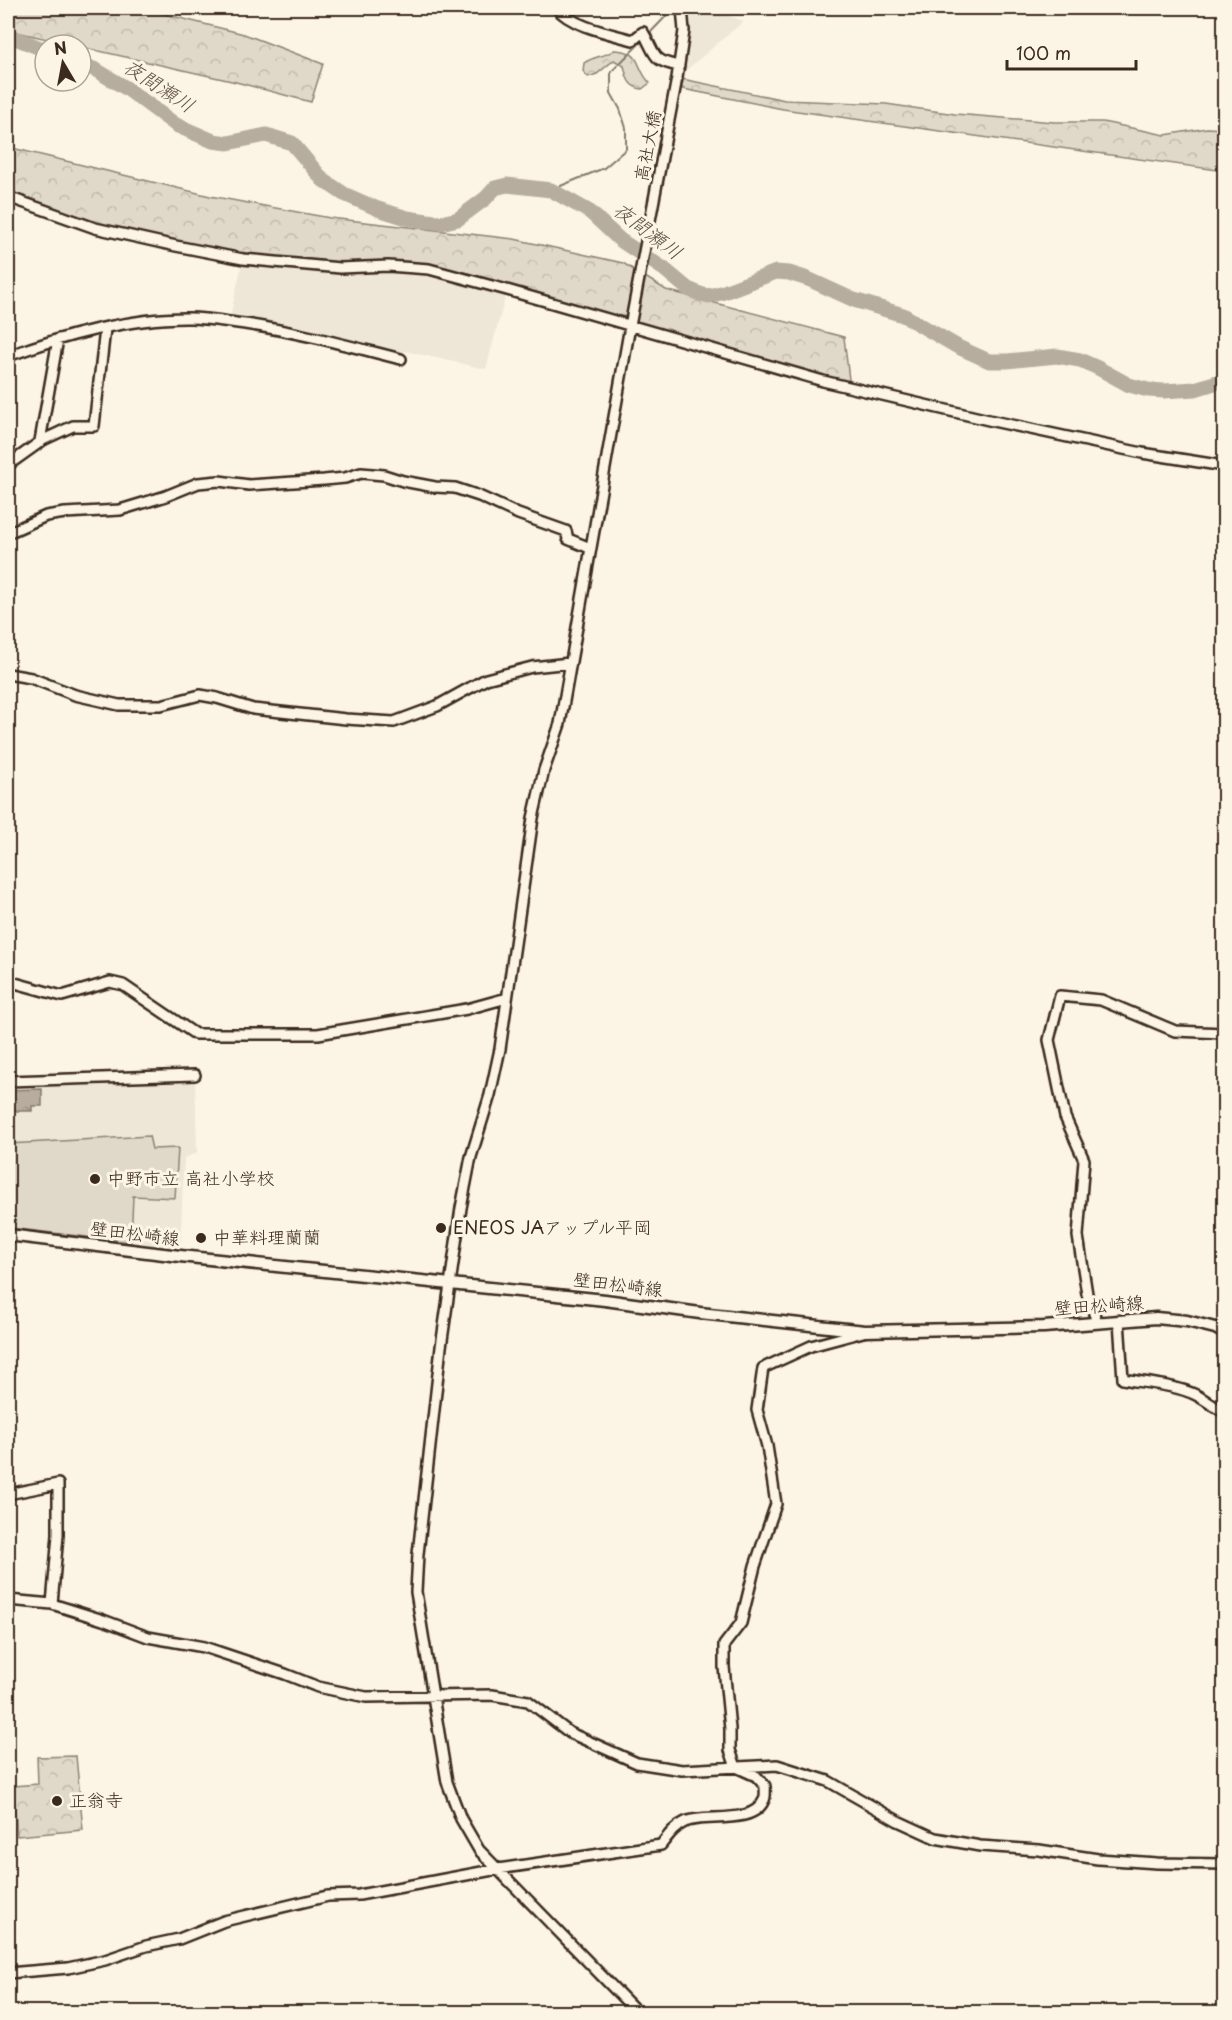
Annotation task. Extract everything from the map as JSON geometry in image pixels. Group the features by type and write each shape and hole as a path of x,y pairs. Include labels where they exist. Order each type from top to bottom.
{"main road":[{"name":"壁田松崎線","path":"8,1235 180,1256 595,1298 700,1313 865,1331 1044,1327 1156,1318 1187,1321 1215,1328 1224,1334"}],"street":[{"path":"557,8 580,24 613,35 633,40 643,32 657,58 663,63 679,66"},
{"name":"高社大橋","path":"637,2013 478,1850 447,1782 416,1592 418,1554 450,1283 471,1157 490,1095 500,1049 533,818 544,770 560,724 630,326 677,78 684,31 682,8"},
{"path":"8,197 95,228 243,259 340,268 388,266 429,269 841,386 1142,453 1224,466"},
{"path":"8,356 58,339 105,328 144,321 190,318 294,332 401,359"},
{"path":"8,465 40,441 73,426 94,426 105,328"},
{"path":"40,441 58,339"},
{"path":"8,533 46,516 120,510 166,496 198,483 219,480 249,485 345,478 361,473 384,475 404,482 435,487 455,488 566,531 567,539 590,548"},
{"path":"8,674 31,678 75,695 119,705 161,705 200,695 253,709 394,722 437,705 486,679 532,667 570,663"},
{"path":"8,981 62,996 110,982 123,985 195,1034 318,1034 467,1009 507,998"},
{"path":"1097,1322 1086,1294 1078,1236 1084,1160 1065,1118 1049,1040 1060,996 1101,1000 1175,1031 1224,1033"},
{"path":"8,1082 195,1075"},
{"path":"1119,1321 1123,1379 1162,1385 1197,1395 1224,1412"},
{"path":"8,1973 68,1968 105,1960 146,1946 179,1939 224,1922 328,1896 359,1895 498,1869 661,1845 674,1828 687,1821 738,1816 755,1811 765,1800 765,1786 756,1776 736,1767 730,1750 724,1645 741,1623 755,1566 776,1504 767,1446 757,1410 763,1368 811,1346 865,1331"},
{"path":"8,1494 58,1484 58,1535 52,1604"},
{"path":"8,1600 52,1604 148,1637 204,1647 318,1687 366,1697 492,1695 528,1701 570,1733 637,1763 682,1770 777,1765 828,1781 898,1821 935,1838 980,1846 1039,1850 1098,1859 1224,1864"}],"shaded area":[{"path":"682,8 705,8 744,21 677,78"},
{"path":"243,259 429,269 507,290 486,369 405,351 401,359 229,322"},
{"name":"中野市立 高社小学校","path":"195,1075 197,1153 184,1158 180,1256 8,1235 8,1081"}],"green space":[{"path":"8,8 140,8 244,34 323,64 311,102 236,82 93,50 93,33 33,33 33,36 8,30"},
{"path":"614,50 630,53 650,83 642,89 637,88 627,78 624,66 614,60 597,74 588,77 583,71 584,63"},
{"path":"677,78 785,100 886,104 955,114 1054,122 1103,122 1165,135 1207,128 1224,129 1224,171 783,109 683,89"},
{"path":"8,147 210,196 330,218 514,239 623,263 666,290 844,337 850,388 429,269 243,259 95,228 8,197"},
{"path":"149,1136 152,1149 178,1148 175,1198 133,1196 131,1242 10,1228 8,1144"},
{"path":"76,1756 83,1830 17,1836 13,1786 38,1784 37,1757"}],"water":[{"path":"42,1089 42,1106 32,1106 32,1111 8,1111 8,1090"}],"waterway":[{"path":"562,8 589,22"},
{"path":"648,35 673,9"},
{"name":"夜間瀬川","path":"8,35 33,45"},
{"path":"551,190 604,168 626,149 626,128 620,109 611,93 611,72 644,39"},
{"name":"夜間瀬川","path":"93,69 126,88 176,125 213,141 228,143 266,135 292,143 323,180 344,194 378,209 407,218 441,223 458,219 486,198 495,188 507,185 551,190 590,212 620,240 664,269 688,289 700,294 709,296 776,272 789,273 854,300 903,315 958,347 989,361 1057,356 1080,360 1129,385 1148,390 1195,389 1224,380"}],"place":[{"name":"中野市立 高社小学校","path":"95,1179"},
{"name":"ENEOS JAアップル平岡","path":"441,1228"},
{"name":"中華料理蘭蘭","path":"201,1238"},
{"name":"正翁寺","path":"57,1801"}]}
